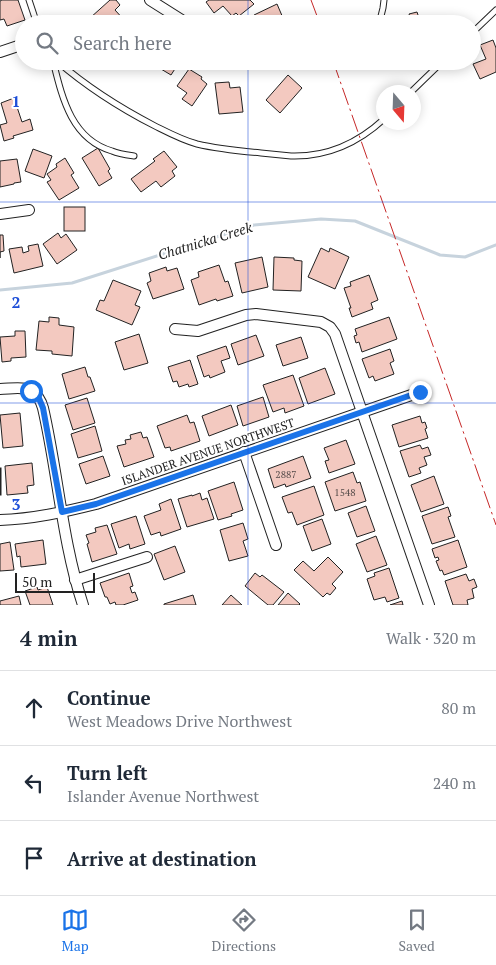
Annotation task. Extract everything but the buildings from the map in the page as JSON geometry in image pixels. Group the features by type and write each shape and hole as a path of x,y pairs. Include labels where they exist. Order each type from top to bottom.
{"street":[{"path":"150,0 174,15"},
{"path":"0,52 15,47"},
{"path":"0,214 29,210"},
{"path":"175,328 198,331 246,315 256,314 321,322 330,327 335,334 429,605"},
{"path":"0,389 21,388 31,391 38,396 43,408 75,580 83,605"},
{"name":"ISLANDER AVENUE NORTHWEST","path":"0,520 62,512 96,504 420,392"},
{"path":"244,452 276,545"},
{"path":"75,580 147,557"}],"lane":[{"path":"29,0 34,15"},
{"path":"381,15 384,0"},
{"path":"481,24 496,10"},
{"path":"56,70 72,120 80,132 92,142 110,151 134,156"},
{"path":"68,70 106,98 141,119 177,137 196,144 220,149 293,156 320,154 353,142 376,126"},
{"path":"417,85 433,70"}],"waterway":[{"name":"Chatnicka Creek","path":"0,290 72,283 254,225 321,219 355,221 440,255 465,257 496,245"}],"power":[{"path":"311,0 317,15"},
{"path":"336,70 496,525"}],"route":[{"path":"31,391 38,396 43,408 62,512 96,504 420,392"}]}
